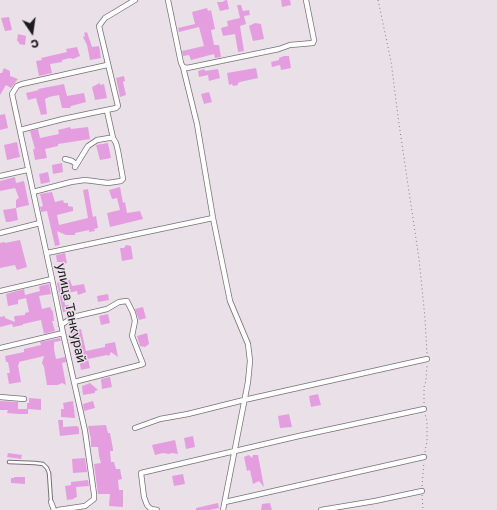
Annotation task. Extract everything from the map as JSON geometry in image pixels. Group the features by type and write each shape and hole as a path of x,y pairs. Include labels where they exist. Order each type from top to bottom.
{"street":[{"path":"20,130 63,119 108,111 118,106 99,31 99,24 105,18 135,0"},
{"path":"168,0 197,124 213,218 230,301 248,344 250,361 248,382 223,510"},
{"path":"183,67 188,68 279,49 290,45 313,43 314,40 306,0"},
{"name":"улица Танкурай","path":"58,510 84,506 94,499 85,431 12,94 17,86 22,84 107,65"},
{"path":"33,192 71,182 85,180 108,183 121,181 123,179 108,111"},
{"path":"65,159 72,162 75,166 88,146 98,140 113,138"},
{"path":"0,176 27,170 29,172"},
{"path":"47,253 213,218"},
{"path":"0,233 40,223"},
{"path":"0,291 52,279"},
{"path":"61,325 73,317 107,309 119,302 127,301 135,321 132,336 142,364 74,382"},
{"path":"0,348 63,333"},
{"path":"135,428 160,420 244,400 427,359"},
{"path":"0,397 24,399"},
{"path":"157,510 151,509 147,505 144,497 141,473 424,409"},
{"path":"225,502 424,457"},
{"path":"321,510 422,491"},
{"path":"51,502 54,510"}],"lane":[{"path":"9,462 43,464 49,473 51,502"}],"path":[{"path":"378,0 391,61 419,259 425,324 427,359 426,381 424,387 424,409 427,421 427,441 424,457 422,510"}],"building":[{"path":"226,0 229,9 220,11 217,2"},
{"path":"281,0 290,0 291,5 282,7"},
{"path":"237,5 241,5 243,11 249,10 250,15 244,16 246,24 240,26 244,51 238,52 235,34 223,36 221,28 228,26 227,21 240,18"},
{"path":"207,8 208,11 211,10 215,29 211,30 214,45 219,45 221,57 215,58 214,54 191,60 189,55 183,56 182,51 204,46 199,27 179,32 178,28 195,24 192,12"},
{"path":"9,17 12,30 5,31 1,18"},
{"path":"255,23 261,24 264,39 253,41 249,26"},
{"path":"87,32 92,47 99,46 101,58 90,60 87,45 83,37 85,36 84,33"},
{"path":"18,34 26,36 25,45 19,44 17,41"},
{"path":"77,47 80,56 50,64 52,73 39,76 36,61 42,60 41,58 67,52 66,49"},
{"path":"289,56 291,68 281,70 280,65 272,67 271,62 279,60 279,58"},
{"path":"4,68 10,71 10,76 18,79 11,88 6,85 0,95 0,73 2,73"},
{"path":"256,68 258,78 240,82 238,85 229,85 227,73"},
{"path":"204,69 205,71 218,69 220,78 209,81 208,75 199,77 198,71"},
{"path":"124,76 125,81 123,82 126,95 120,97 116,78"},
{"path":"100,83 100,85 104,84 107,98 95,100 92,87"},
{"path":"64,84 67,96 84,93 86,102 71,106 70,108 62,108 59,95 49,97 45,99 47,114 41,115 36,98 28,100 26,93"},
{"path":"209,92 212,102 204,104 201,94"},
{"path":"5,114 8,128 0,130 0,115"},
{"path":"70,127 71,129 88,127 90,139 58,144 58,146 45,149 47,158 35,160 33,149 35,149 30,131 38,129 40,138 59,134 58,130"},
{"path":"17,142 20,157 7,160 4,145"},
{"path":"108,143 111,158 100,160 96,145"},
{"path":"62,163 63,172 53,174 52,165"},
{"path":"48,172 50,182 41,184 39,174"},
{"path":"15,177 16,183 24,181 29,205 16,208 16,200 19,198 15,188 0,191 0,181"},
{"path":"120,187 123,203 125,202 127,213 140,211 143,219 110,227 107,213 120,210 117,198 112,199 109,190"},
{"path":"88,189 93,217 96,216 98,228 94,229 95,231 89,232 89,230 75,233 75,235 66,235 57,231 60,245 55,246 47,211 41,212 40,207 43,206 40,194 52,192 55,202 63,200 64,203 68,203 68,206 73,207 73,211 57,215 59,225 88,218 83,190"},
{"path":"16,208 18,220 6,222 3,210"},
{"path":"20,240 27,267 17,270 15,265 0,268 0,243"},
{"path":"126,245 131,246 133,259 122,261 120,248 124,248"},
{"path":"65,253 67,263 62,264 61,262 57,262 56,255"},
{"path":"70,280 72,286 84,284 86,292 78,295 77,291 63,294 65,305 69,305 71,311 63,312 57,283"},
{"path":"49,284 51,294 39,296 42,309 50,307 53,312 54,321 52,321 55,331 44,334 41,320 13,327 12,324 0,327 0,317 5,316 5,318 15,322 15,316 25,315 25,313 29,312 26,298 18,300 18,304 8,306 6,294 24,289 25,295 40,291 40,286"},
{"path":"108,294 109,300 98,302 97,296"},
{"path":"143,307 146,318 139,320 135,309"},
{"path":"108,314 110,323 101,325 99,316"},
{"path":"81,329 86,351 105,347 105,344 115,342 118,357 111,352 109,356 107,355 88,359 90,368 81,370 76,344 71,345 69,331"},
{"path":"147,333 149,344 145,347 140,346 137,336"},
{"path":"60,338 61,341 54,342 54,349 56,359 65,357 66,362 62,363 66,385 62,383 58,385 47,385 42,363 44,356 19,362 18,365 21,382 9,384 7,373 10,373 5,356 24,352 24,349 41,345 40,342"},
{"path":"110,377 112,387 102,389 101,379"},
{"path":"90,383 98,390 95,391 95,393 83,395 82,386"},
{"path":"318,394 321,405 311,407 309,396"},
{"path":"29,398 41,399 41,410 28,409 28,414 19,414 7,413 8,410 0,410 0,401 18,402 18,409 27,409"},
{"path":"73,401 75,418 61,417 61,409 64,409 63,403"},
{"path":"93,401 95,408 84,411 83,404"},
{"path":"289,414 292,427 280,428 278,416"},
{"path":"58,420 63,420 63,427 77,426 79,428 79,434 60,436"},
{"path":"106,425 108,433 110,433 113,449 113,451 110,451 111,462 114,462 116,469 120,469 122,479 118,480 119,490 123,490 123,507 109,505 110,494 98,494 94,464 101,463 98,447 91,447 88,426"},
{"path":"193,436 195,447 186,449 184,438"},
{"path":"175,440 178,454 163,453 155,455 152,445"},
{"path":"8,453 22,455 21,459 7,457"},
{"path":"249,455 252,458 253,455 258,455 264,487 259,481 253,484 250,470 247,471 244,457"},
{"path":"85,458 87,472 73,473 72,459"},
{"path":"183,474 185,484 174,486 172,476"},
{"path":"25,477 25,484 11,483 11,478"},
{"path":"88,480 89,486 76,487 77,497 67,500 65,486 71,485 71,482"},
{"path":"218,503 219,508 196,510 196,508"},
{"path":"270,503 272,510 261,510 262,504"}]}
